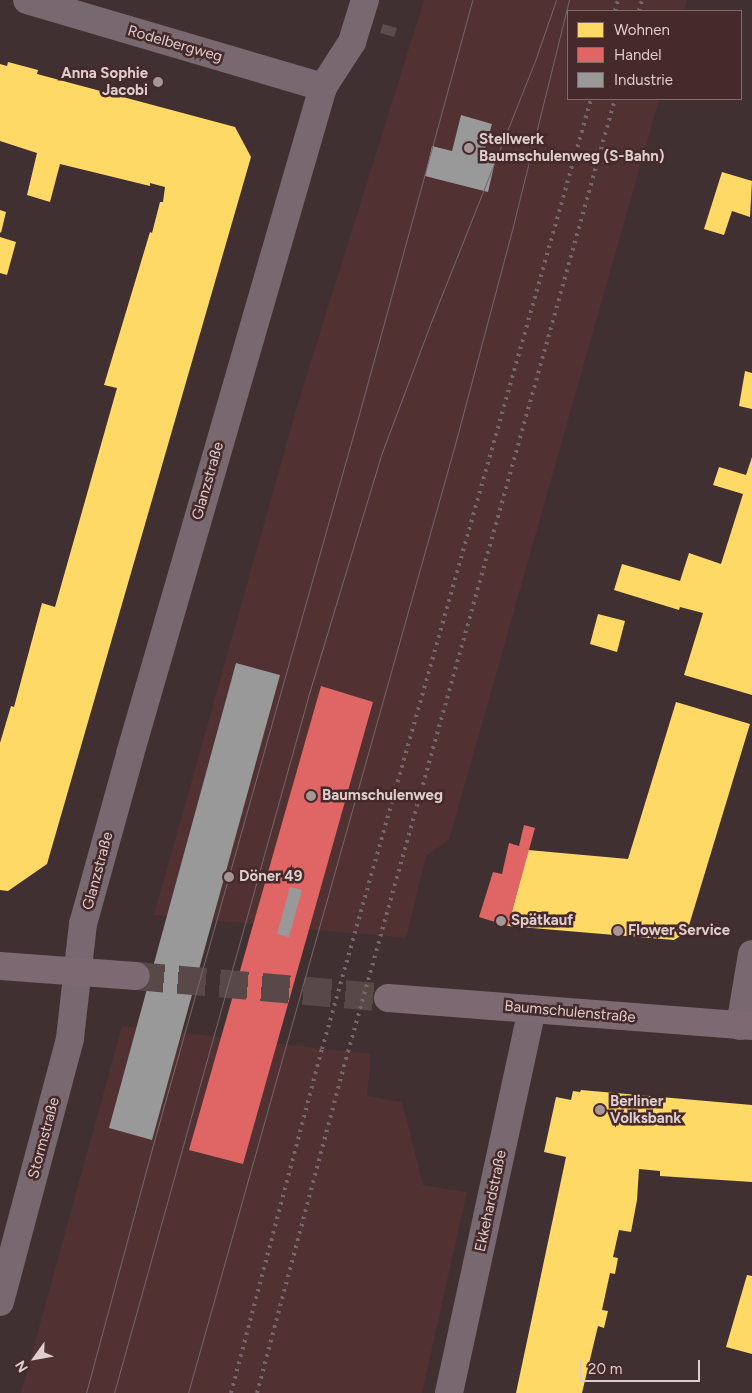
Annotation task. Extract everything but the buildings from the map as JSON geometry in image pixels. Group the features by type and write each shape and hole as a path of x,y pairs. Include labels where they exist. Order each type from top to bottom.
{"main road":[{"path":"0,966 136,976"},
{"name":"Baumschulenstraße","path":"388,998 746,1026"}],"street":[{"name":"Rodelbergweg","path":"27,0 323,87"},
{"name":"Glanzstraße","path":"78,972 84,924 132,745 323,87 352,42 365,0"},
{"path":"746,1026 752,954"},
{"name":"Stormstraße","path":"0,1302 68,1047 78,972"},
{"name":"Ekkehardstraße","path":"449,1393 532,1009"}],"shaded area":[{"path":"424,0 687,0 684,10 567,10 567,100 659,100 449,840 426,856 406,938 154,915 298,403"},
{"path":"122,1026 371,1054 367,1096 402,1102 423,1185 467,1192 422,1393 21,1393"}],"tunnel":[{"path":"136,976 388,998"}],"tram line":[{"path":"86,1393 156,1134 361,407 472,0"},
{"path":"114,1393 308,697 381,455 431,322 537,55 556,0"},
{"path":"188,1393 454,448 513,226 569,0"}],"railway":[{"path":"615,10 618,0"},
{"path":"639,10 642,0"},
{"path":"231,1393 322,1049 591,100"},
{"path":"257,1393 348,1052 615,100"}],"place":[{"name":"Anna Sophie Jacobi","path":"158,82"},
{"name":"Stellwerk Baumschulenweg (S-Bahn)","path":"469,148"},
{"name":"Baumschulenweg","path":"311,796"},
{"name":"Döner 49","path":"229,877"},
{"name":"Spätkauf","path":"501,921"},
{"name":"Flower Service","path":"618,931"},
{"name":"Berliner Volksbank","path":"600,1110"}]}
